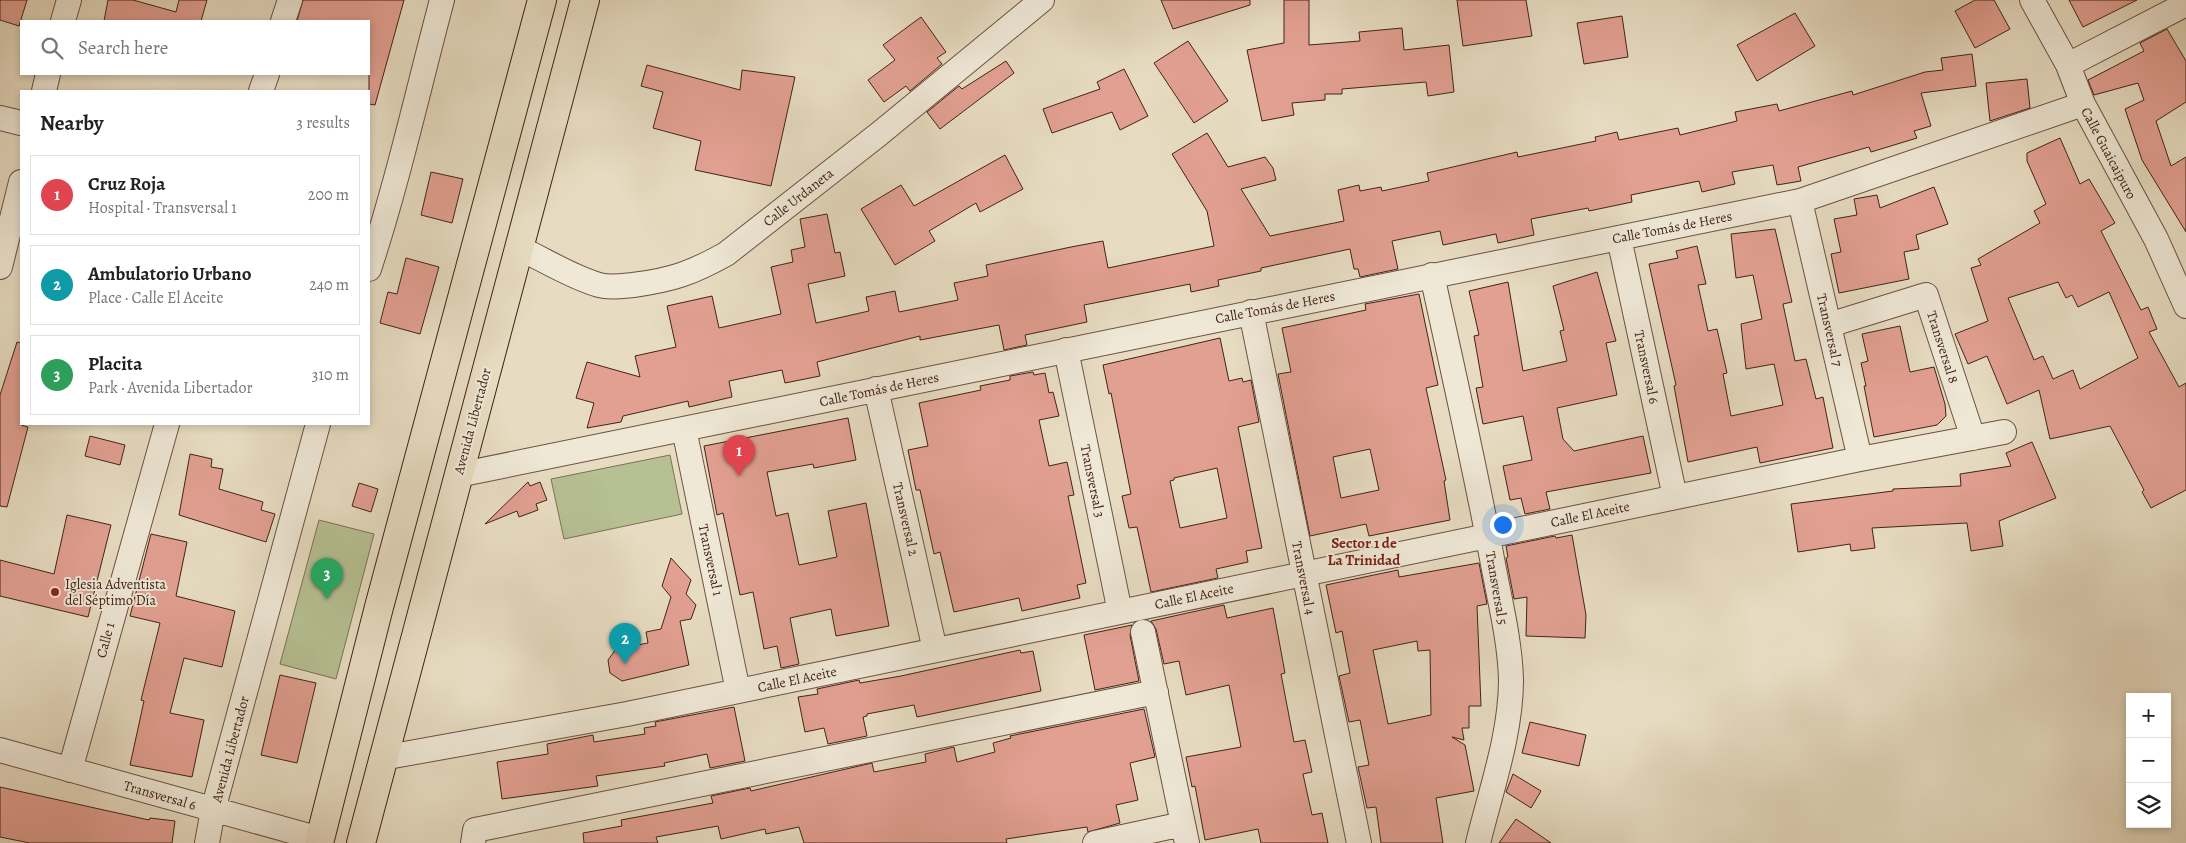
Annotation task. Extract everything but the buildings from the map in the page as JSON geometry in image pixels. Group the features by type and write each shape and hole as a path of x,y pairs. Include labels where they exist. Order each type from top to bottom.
{"main road":[{"path":"319,841 379,607 542,0"},
{"name":"Avenida Libertador","path":"361,843 382,758 585,0"}],"street":[{"path":"63,20 68,0"},
{"path":"283,20 290,0"},
{"path":"370,266 400,169 412,112 442,0"},
{"name":"Calle Urdaneta","path":"519,248 600,285 615,287 661,281 682,276 701,268 726,254 879,134 1042,0"},
{"name":"Calle Guaicaipuro","path":"2032,0 2068,65 2083,104 2156,239 2186,306"},
{"path":"2068,65 2186,4"},
{"path":"44,90 48,75"},
{"path":"261,90 267,75"},
{"name":"Calle Tomás de Heres","path":"458,475 1800,201 2083,104"},
{"path":"0,118 20,124"},
{"path":"0,267 20,186"},
{"name":"Transversal 7","path":"1800,201 1860,459"},
{"name":"Transversal 6","path":"1619,238 1674,497"},
{"name":"Transversal 5","path":"1432,275 1488,536 1507,641 1510,680 1508,710 1502,746 1478,843"},
{"name":"Transversal 8","path":"1829,325 1926,295 1973,438"},
{"name":"Transversal 4","path":"1251,312 1359,843"},
{"name":"Transversal 3","path":"1066,350 1120,612"},
{"name":"Transversal 2","path":"876,389 935,650"},
{"name":"Calle 1","path":"70,770 167,425"},
{"name":"Avenida Libertador","path":"206,843 213,810 318,425"},
{"name":"Transversal 1","path":"684,429 738,691"},
{"name":"Calle El Aceite","path":"382,758 628,714 1674,497 2004,432"},
{"path":"1095,843 1185,834 1143,632"},
{"path":"474,843 475,830 1156,692"},
{"name":"Transversal 6","path":"0,750 319,841"}],"green space":[{"path":"670,455 682,514 564,539 551,479"},
{"path":"319,520 374,534 336,679 280,664"}],"place":[{"name":"Cruz Roja","path":"739,476"},
{"name":"Iglesia Adventista del Séptimo Día","path":"55,592"},
{"name":"Placita","path":"327,599"},
{"name":"Ambulatorio Urbano","path":"625,664"}],"district":[{"name":"Sector 1 de La Trinidad","path":"1364,552"}]}
